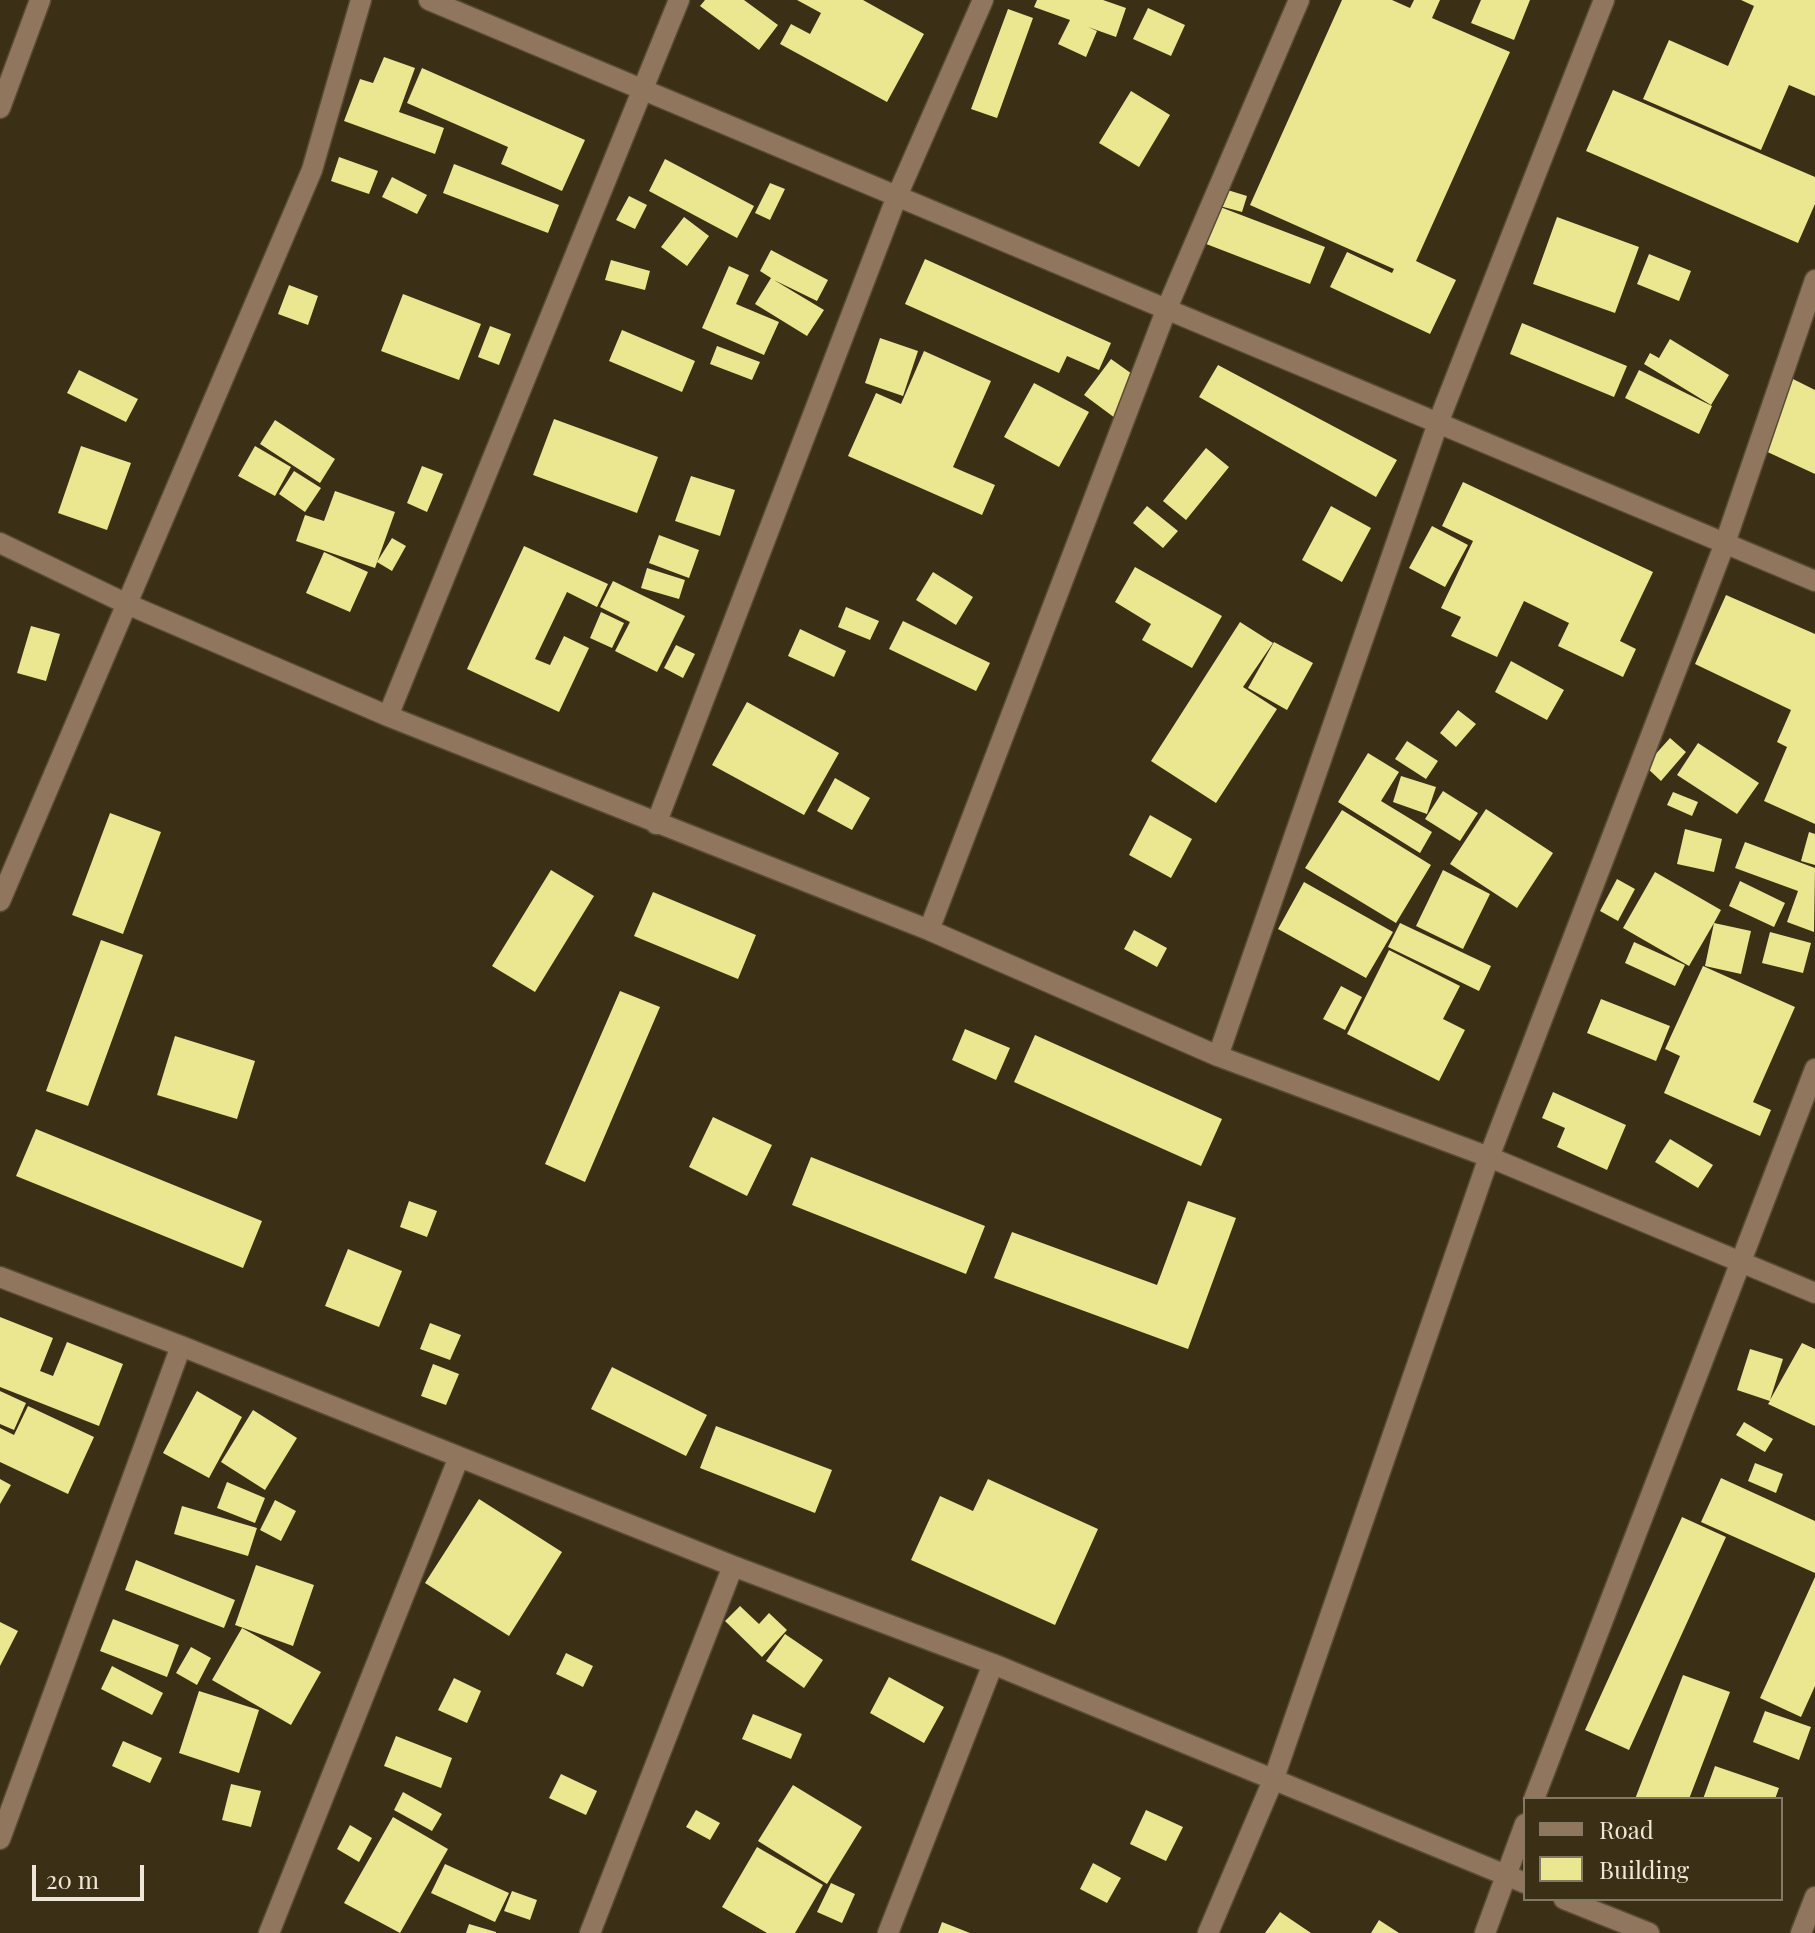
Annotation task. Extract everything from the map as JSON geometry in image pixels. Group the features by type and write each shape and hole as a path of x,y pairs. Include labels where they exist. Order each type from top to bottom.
{"street":[{"path":"0,108 40,0"},
{"path":"0,901 312,170 361,0"},
{"path":"429,0 1815,581"},
{"path":"388,716 679,0"},
{"path":"656,824 897,196 983,0"},
{"path":"929,930 1167,308 1299,0"},
{"path":"1218,1056 1438,423 1604,0"},
{"path":"1208,1933 1274,1778 1489,1157 1725,543 1815,280"},
{"path":"0,543 127,604 388,716 929,930 1218,1056 1489,1157 1815,1293"},
{"path":"1535,1797 1739,1259 1815,1069"},
{"path":"0,1277 733,1566 993,1664 1523,1882"},
{"path":"0,1839 181,1346"},
{"path":"269,1933 459,1457"},
{"path":"590,1933 733,1566"},
{"path":"888,1933 993,1664"},
{"path":"1485,1933 1523,1829"},
{"path":"1801,1933 1815,1897"},
{"path":"1569,1901 1649,1933"}],"building":[{"path":"705,0 744,0 778,25 759,50 700,6"},
{"path":"797,0 863,0 924,34 887,102 780,44 791,24 810,34 821,13"},
{"path":"1037,0 1103,0 1126,8 1116,37 1088,27 1097,31 1086,57 1058,44 1070,20 1034,7"},
{"path":"1342,0 1392,0 1410,8 1414,0 1440,0 1432,18 1510,52 1416,261 1456,280 1430,334 1330,287 1347,252 1392,273 1394,269 1250,205"},
{"path":"1481,0 1530,0 1514,40 1471,23"},
{"path":"1741,0 1815,0 1815,96 1789,85 1761,150 1643,99 1669,40 1728,66 1754,6"},
{"path":"1148,8 1185,25 1171,56 1133,39"},
{"path":"1008,9 1033,18 997,118 971,109"},
{"path":"384,57 415,68 399,112 444,128 435,154 344,121 360,79 373,83"},
{"path":"422,68 585,140 562,191 501,164 508,147 407,103"},
{"path":"1613,90 1815,177 1815,204 1798,243 1586,151"},
{"path":"1131,91 1170,115 1139,167 1099,143"},
{"path":"339,157 378,171 369,194 331,181"},
{"path":"665,159 754,206 737,238 649,191"},
{"path":"454,164 559,205 548,233 443,193"},
{"path":"392,177 427,195 417,214 382,197"},
{"path":"770,183 785,189 770,220 755,213"},
{"path":"1221,188 1247,196 1242,212 1216,205"},
{"path":"629,196 647,205 635,229 616,220"},
{"path":"1215,205 1325,247 1310,284 1201,242"},
{"path":"684,217 709,236 687,266 661,247"},
{"path":"1557,217 1639,247 1615,313 1533,284"},
{"path":"771,250 828,280 817,301 774,280 824,310 807,336 755,304 771,278 760,271"},
{"path":"1649,254 1691,271 1679,301 1637,284"},
{"path":"925,259 1111,343 1099,370 1067,356 1059,373 905,304"},
{"path":"611,260 650,271 645,290 605,280"},
{"path":"729,266 749,275 736,304 779,322 764,355 702,328"},
{"path":"289,285 318,296 308,325 278,314"},
{"path":"403,294 481,324 459,380 381,351"},
{"path":"1522,323 1627,366 1614,397 1510,354"},
{"path":"490,326 511,334 499,365 478,357"},
{"path":"622,330 695,361 682,392 609,361"},
{"path":"880,338 918,351 903,396 865,383"},
{"path":"1670,339 1729,375 1711,405 1644,364 1650,353 1659,358"},
{"path":"717,346 760,362 752,380 710,364"},
{"path":"924,351 991,381 953,467 995,485 982,515 848,456 876,393 901,404"},
{"path":"1111,359 1142,381 1115,418 1084,395"},
{"path":"1218,365 1397,460 1376,497 1199,397"},
{"path":"79,370 138,399 126,422 67,393"},
{"path":"1639,370 1712,406 1699,434 1625,398"},
{"path":"1793,379 1815,390 1815,474 1761,449"},
{"path":"1034,383 1089,412 1059,467 1004,437"},
{"path":"554,419 658,457 637,513 533,475"},
{"path":"275,420 335,459 320,483 260,444"},
{"path":"81,446 131,463 107,530 58,513"},
{"path":"255,446 291,467 275,496 238,476"},
{"path":"1206,448 1229,467 1186,520 1163,501"},
{"path":"422,466 443,474 427,512 407,503"},
{"path":"294,471 321,488 305,512 279,494"},
{"path":"691,476 735,490 720,536 675,521"},
{"path":"1463,482 1653,572 1620,641 1636,649 1623,677 1558,646 1569,623 1524,601 1497,657 1451,636 1461,617 1441,608 1473,541 1442,526"},
{"path":"335,491 395,512 375,568 296,541 305,515 324,521"},
{"path":"1147,506 1178,531 1163,548 1133,523"},
{"path":"1331,506 1371,528 1342,582 1302,560"},
{"path":"1432,526 1468,545 1445,587 1409,568"},
{"path":"659,535 699,550 689,578 649,563"},
{"path":"392,538 406,546 392,571 377,562"},
{"path":"524,546 608,584 597,607 567,592 535,659 550,665 564,636 589,648 559,712 467,669"},
{"path":"324,552 368,572 350,612 306,593"},
{"path":"1135,567 1222,616 1192,668 1142,640 1151,624 1115,602"},
{"path":"647,568 685,580 679,599 641,588"},
{"path":"933,572 973,597 956,625 916,600"},
{"path":"613,581 685,616 657,672 615,651 630,622 600,607"},
{"path":"1726,595 1815,634 1815,824 1764,801 1787,747 1777,742 1791,710 1695,664"},
{"path":"846,607 879,621 870,640 838,627"},
{"path":"601,612 624,623 612,648 590,638"},
{"path":"903,621 990,663 976,691 889,649"},
{"path":"1240,622 1273,643 1243,687 1277,709 1216,803 1151,761"},
{"path":"31,626 60,634 46,681 17,673"},
{"path":"800,629 846,651 834,677 788,656"},
{"path":"1274,642 1313,663 1287,710 1248,688"},
{"path":"676,645 695,654 683,678 664,668"},
{"path":"1511,661 1564,690 1547,720 1495,692"},
{"path":"747,702 839,753 804,815 712,765"},
{"path":"1458,710 1476,724 1456,747 1440,733"},
{"path":"1670,738 1686,752 1661,781 1645,766"},
{"path":"1407,741 1438,761 1426,779 1395,759"},
{"path":"1698,743 1759,783 1737,814 1677,775"},
{"path":"1368,753 1399,772 1381,801 1432,832 1420,853 1338,802"},
{"path":"1401,776 1436,787 1427,814 1393,802"},
{"path":"835,778 870,798 852,830 817,811"},
{"path":"1443,791 1478,813 1460,841 1425,819"},
{"path":"1673,792 1698,802 1692,816 1667,805"},
{"path":"1486,809 1553,853 1517,908 1450,864"},
{"path":"1342,810 1431,865 1396,923 1305,868"},
{"path":"110,813 161,832 123,934 72,915"},
{"path":"1150,815 1192,839 1171,878 1129,855"},
{"path":"1685,829 1722,839 1714,872 1677,864"},
{"path":"1809,832 1815,834 1815,865 1801,861"},
{"path":"1745,842 1815,868 1814,932 1787,922 1798,891 1735,868"},
{"path":"551,870 594,896 535,992 492,966"},
{"path":"1443,870 1490,894 1463,949 1416,926"},
{"path":"1655,872 1721,910 1689,966 1623,928"},
{"path":"1617,879 1635,889 1618,921 1600,911"},
{"path":"1740,881 1785,903 1774,927 1729,906"},
{"path":"1304,882 1393,932 1366,978 1278,929"},
{"path":"653,892 756,935 738,979 634,936"},
{"path":"1400,923 1491,966 1479,991 1388,947"},
{"path":"1714,923 1751,931 1741,974 1705,966"},
{"path":"1134,930 1167,948 1157,967 1124,949"},
{"path":"1770,932 1811,943 1803,973 1762,963"},
{"path":"101,940 143,955 88,1106 46,1091"},
{"path":"1634,942 1685,965 1675,986 1625,963"},
{"path":"1389,950 1460,986 1443,1019 1465,1030 1439,1081 1347,1034"},
{"path":"1703,966 1795,1007 1753,1102 1771,1110 1760,1136 1664,1093 1680,1056 1665,1049"},
{"path":"1341,986 1362,997 1345,1030 1323,1019"},
{"path":"620,991 660,1007 585,1182 545,1164"},
{"path":"1601,999 1670,1026 1656,1061 1587,1033"},
{"path":"965,1029 1010,1048 996,1080 952,1060"},
{"path":"1035,1035 1222,1119 1201,1166 1014,1082"},
{"path":"175,1036 255,1061 237,1119 157,1095"},
{"path":"1553,1092 1626,1125 1607,1170 1557,1147 1565,1128 1542,1118"},
{"path":"713,1117 772,1145 747,1196 689,1167"},
{"path":"36,1129 262,1221 243,1268 16,1176"},
{"path":"1670,1139 1713,1165 1698,1188 1655,1162"},
{"path":"811,1157 985,1226 966,1274 792,1205"},
{"path":"409,1201 437,1211 427,1237 400,1227"},
{"path":"1188,1201 1236,1218 1188,1349 994,1278 1012,1232 1157,1285"},
{"path":"348,1249 402,1271 379,1327 325,1306"},
{"path":"0,1317 53,1338 40,1371 53,1376 67,1342 123,1364 99,1426 0,1387"},
{"path":"430,1323 461,1335 450,1360 420,1349"},
{"path":"1802,1343 1815,1349 1815,1426 1768,1404 1770,1401 1737,1390 1750,1349 1783,1359 1770,1400"},
{"path":"433,1364 459,1374 446,1405 421,1396"},
{"path":"612,1367 707,1415 686,1456 591,1409"},
{"path":"0,1391 26,1403 14,1430 0,1424"},
{"path":"197,1391 242,1417 209,1478 163,1453"},
{"path":"28,1406 94,1437 68,1494 0,1462 0,1428 14,1435"},
{"path":"253,1410 297,1438 265,1490 221,1462"},
{"path":"1744,1422 1773,1439 1765,1452 1736,1435"},
{"path":"716,1426 832,1470 815,1513 700,1468"},
{"path":"1755,1463 1783,1474 1776,1493 1748,1481"},
{"path":"1721,1478 1815,1521 1815,1573 1701,1522"},
{"path":"0,1479 11,1485 0,1504"},
{"path":"988,1479 1098,1529 1055,1625 911,1560 940,1496 973,1511"},
{"path":"227,1482 265,1498 255,1523 217,1508"},
{"path":"479,1499 562,1552 509,1636 425,1583"},
{"path":"275,1500 296,1511 281,1541 260,1530"},
{"path":"182,1506 257,1528 248,1556 174,1534"},
{"path":"1682,1517 1726,1537 1629,1750 1585,1730"},
{"path":"136,1560 235,1600 224,1628 125,1590"},
{"path":"256,1565 314,1585 293,1646 235,1625"},
{"path":"1815,1577 1815,1686 1801,1717 1760,1698"},
{"path":"740,1606 759,1624 769,1613 787,1630 762,1657 725,1621"},
{"path":"113,1619 179,1645 167,1677 100,1651"},
{"path":"0,1622 18,1631 0,1666"},
{"path":"242,1628 321,1672 291,1725 212,1680"},
{"path":"785,1634 823,1660 804,1688 766,1661"},
{"path":"191,1647 211,1658 197,1685 176,1673"},
{"path":"566,1653 593,1666 583,1687 556,1674"},
{"path":"112,1666 163,1693 152,1715 101,1689"},
{"path":"1683,1675 1730,1692 1690,1797 1636,1797"},
{"path":"889,1677 944,1707 924,1743 870,1713"},
{"path":"454,1678 481,1691 467,1723 438,1710"},
{"path":"199,1691 259,1710 239,1773 179,1753"},
{"path":"1765,1711 1811,1727 1799,1760 1753,1742"},
{"path":"753,1714 802,1734 791,1759 742,1739"},
{"path":"396,1736 452,1758 441,1788 384,1766"},
{"path":"123,1741 162,1758 150,1783 112,1766"},
{"path":"1715,1766 1779,1788 1776,1797 1704,1797"},
{"path":"561,1774 597,1791 586,1815 549,1798"},
{"path":"231,1784 261,1791 251,1827 222,1820"},
{"path":"793,1785 862,1827 827,1884 758,1841"},
{"path":"403,1792 442,1814 432,1831 394,1810"},
{"path":"696,1810 720,1823 710,1840 686,1827"},
{"path":"1146,1810 1183,1827 1166,1861 1130,1844"},
{"path":"393,1817 448,1849 400,1933 344,1903"},
{"path":"350,1825 372,1838 359,1862 337,1849"},
{"path":"757,1847 823,1885 795,1933 767,1933 722,1907"},
{"path":"1093,1863 1121,1878 1107,1903 1080,1889"},
{"path":"445,1864 509,1893 495,1922 431,1893"},
{"path":"831,1883 855,1894 842,1923 817,1912"},
{"path":"512,1891 537,1900 530,1920 504,1911"},
{"path":"1280,1912 1311,1933 1265,1933"},
{"path":"1379,1920 1399,1933 1371,1933"},
{"path":"942,1922 970,1933 938,1933"},
{"path":"469,1924 496,1932 496,1933 466,1933"}]}
